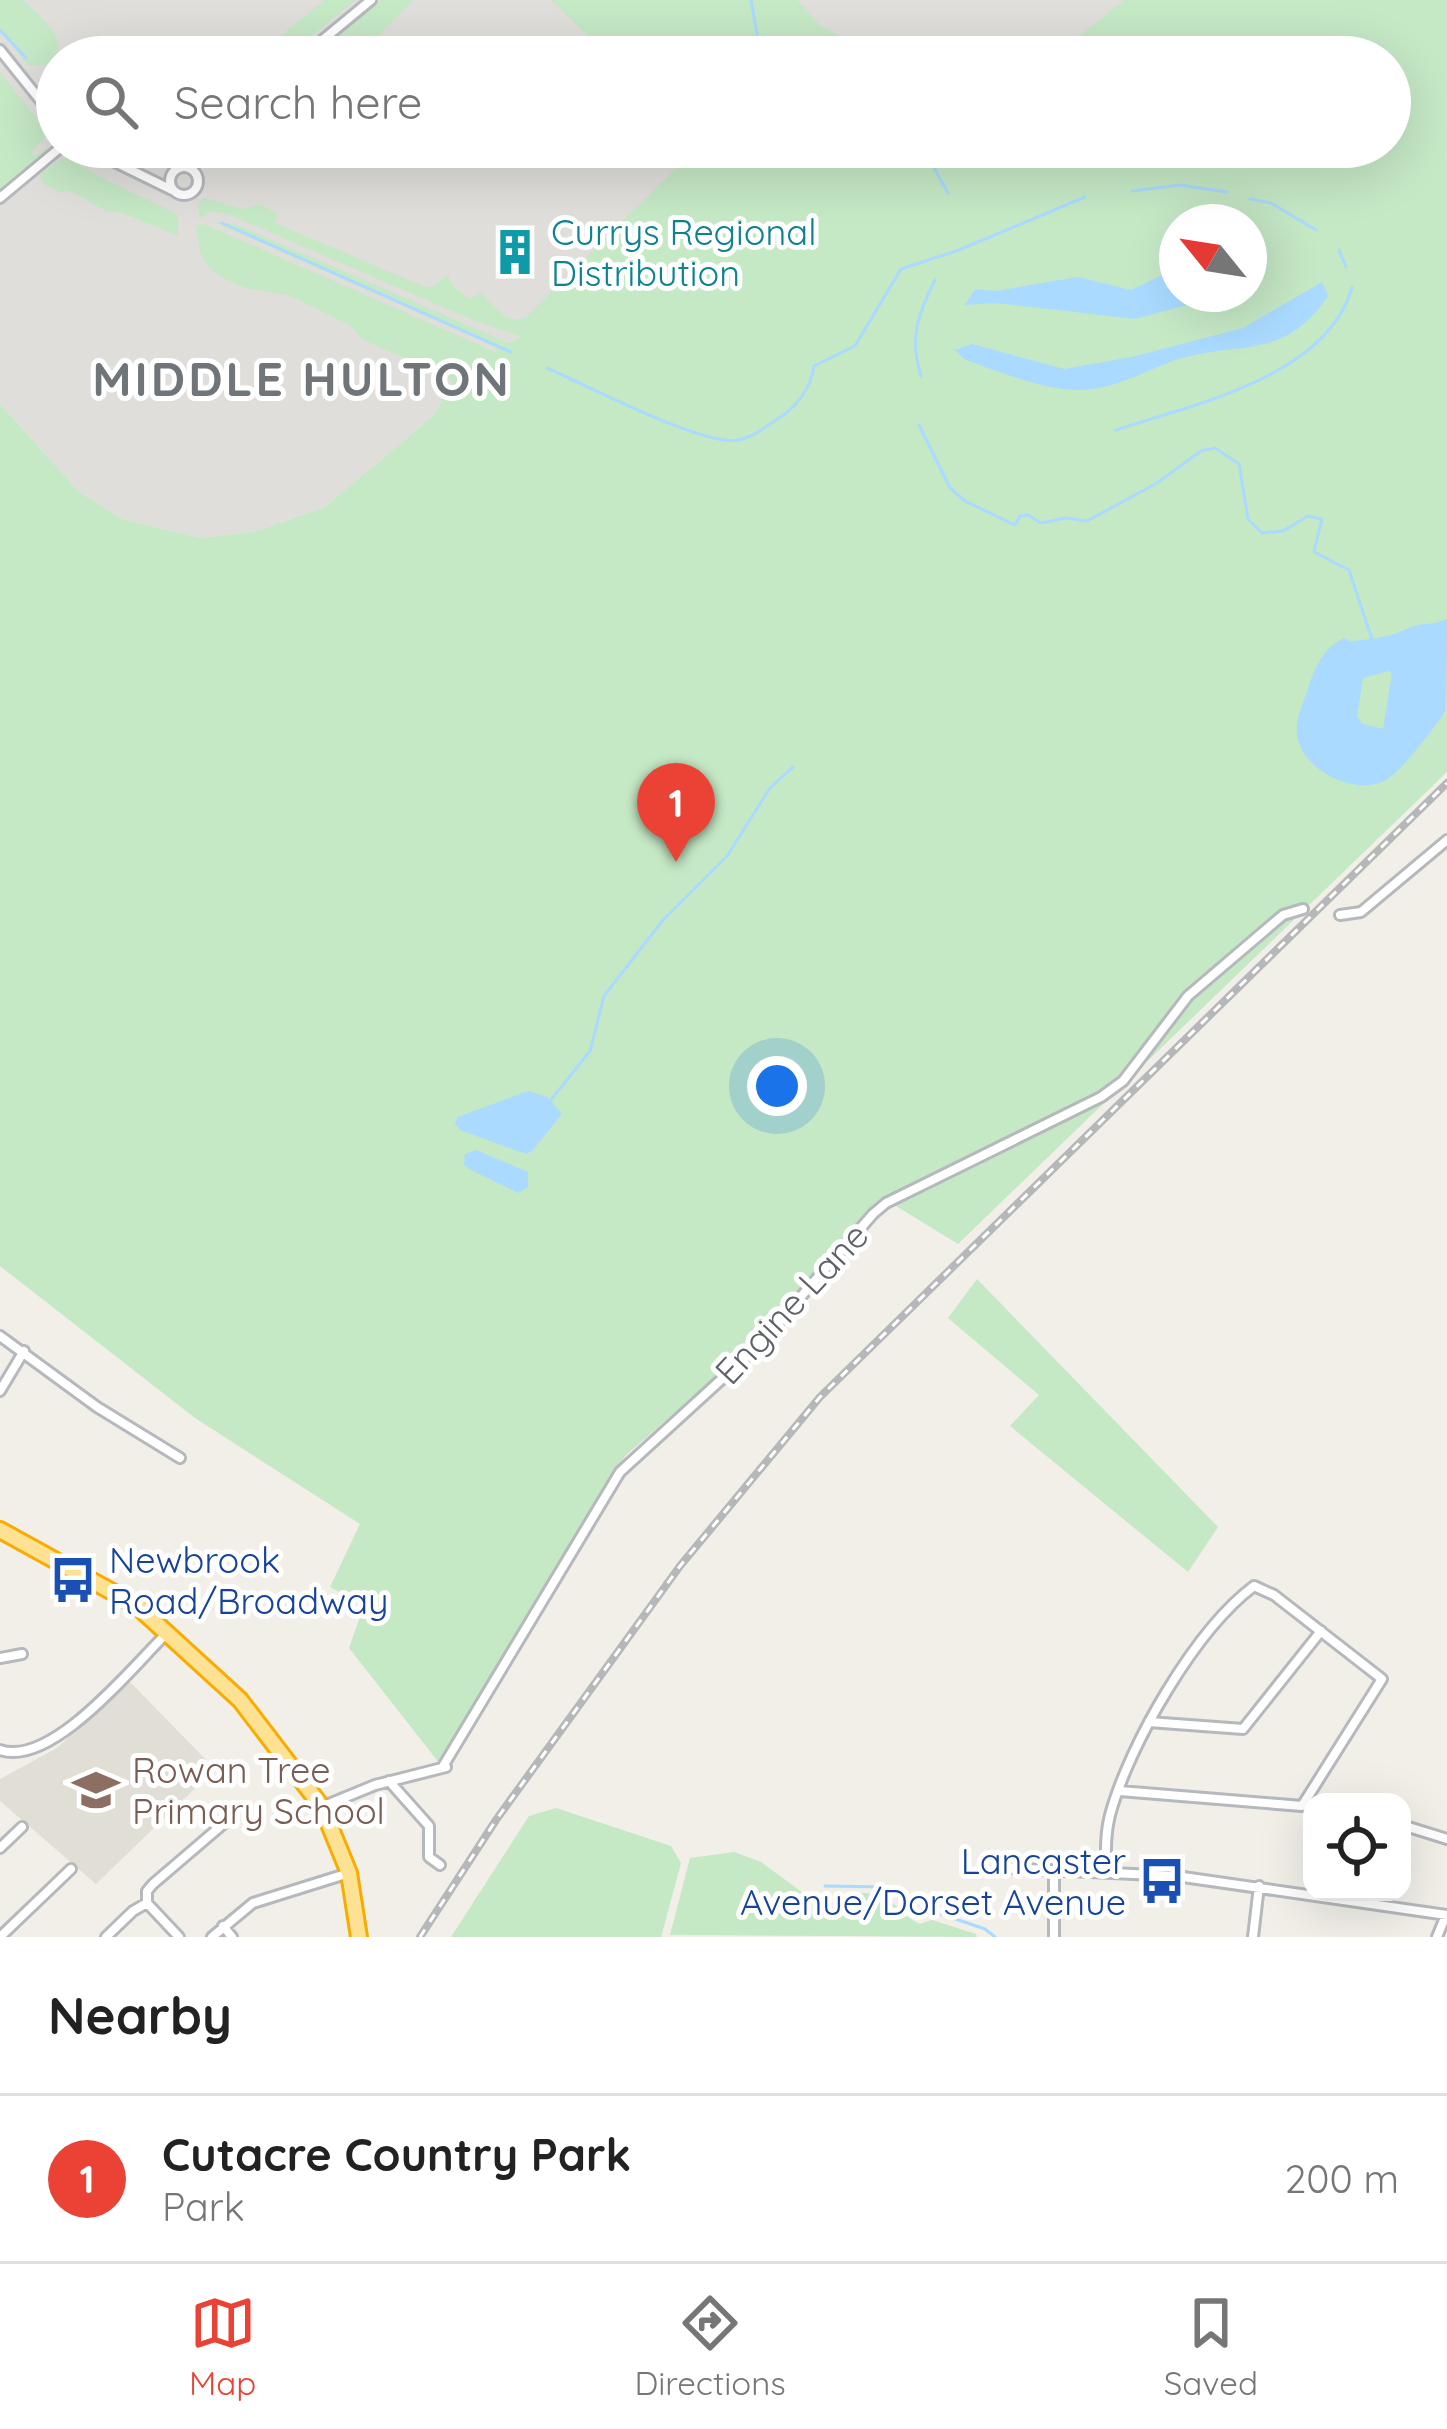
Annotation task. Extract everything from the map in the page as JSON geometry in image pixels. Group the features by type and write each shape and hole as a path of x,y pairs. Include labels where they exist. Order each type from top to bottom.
{"highway":[{"path":"0,1530 136,1605 250,1711 322,1807 349,1874 359,1937"}],"street":[{"path":"327,36 371,0"},
{"path":"0,50 36,95"},
{"path":"0,198 36,168"},
{"path":"130,168 191,194 198,184 196,168"},
{"path":"174,190 171,182 179,168"},
{"path":"145,175 190,169 196,174"},
{"path":"1340,915 1361,912 1447,840"},
{"name":"Engine Lane","path":"389,1781 444,1767 620,1472 758,1346 873,1214 886,1203 1101,1097 1123,1081 1188,996 1283,915 1303,909"},
{"path":"0,1336 98,1407 180,1458"},
{"path":"0,1391 24,1351"},
{"path":"1106,1872 1110,1814 1149,1722 1192,1653 1254,1586 1274,1595 1382,1679 1302,1806 1120,1791"},
{"path":"0,1750 17,1754 51,1742 168,1631"},
{"path":"1149,1722 1243,1729 1321,1631"},
{"path":"0,1658 17,1657"},
{"path":"322,1807 389,1781 429,1826 429,1857 440,1865"},
{"path":"178,1937 147,1903 147,1891 229,1820"},
{"path":"0,1849 22,1827"},
{"path":"1411,1829 1447,1839"},
{"path":"1007,1868 1106,1872 1303,1891"},
{"path":"0,1936 71,1869"},
{"path":"1054,1873 1054,1937"},
{"path":"212,1937 253,1903 349,1874"},
{"path":"1253,1937 1259,1886"},
{"path":"1374,1901 1446,1915 1436,1937"},
{"path":"106,1937 147,1903"},
{"path":"223,1926 232,1937"}],"shaded area":[{"path":"0,0 561,0 598,36 36,36 36,168 689,168 521,335 455,378 434,415 325,507 253,532 202,538 125,520 79,492 0,404"},
{"path":"774,0 1129,0 1085,36 802,36"},
{"name":"Rowan Tree Primary School","path":"129,1681 215,1769 96,1884 0,1801 0,1779 57,1748"}],"green space":[{"path":"0,0 23,0 56,36 36,36 36,66 28,65 0,31"},
{"path":"325,0 356,0 312,36 280,36"},
{"path":"381,0 413,0 379,36 337,36"},
{"path":"551,0 797,0 819,24 840,36 588,36"},
{"path":"1125,0 1447,0 1447,772 958,1244 883,1198 870,1208 743,1353 625,1456 440,1764 349,1648 362,1611 358,1602 330,1587 360,1524 195,1418 0,1266 0,404 79,492 125,520 202,538 253,532 325,507 434,415 453,381 362,339 348,324 288,295 225,279 208,267 196,226 204,224 495,352 498,349 475,338 214,222 235,224 509,343 520,336 228,214 210,211 199,219 198,204 203,198 243,209 261,204 278,215 275,223 425,287 448,274 450,283 469,299 481,293 501,313 525,318 676,168 1411,168 1411,36 1078,36"},
{"path":"0,72 36,118 36,147 31,152 36,163 0,192"},
{"path":"49,168 86,168 178,216 178,236 120,212 108,212 70,191 59,192 42,183 40,175"},
{"path":"977,1279 1218,1527 1188,1572 1010,1426 1039,1395 948,1318"},
{"path":"556,1808 671,1846 681,1863 661,1937 451,1937 529,1816"},
{"path":"734,1852 761,1862 822,1907 869,1893 887,1899 920,1924 932,1920 977,1937 670,1935 690,1858"}],"water":[{"path":"1078,277 1131,290 1159,277 1161,312 1135,319 996,303 965,305 975,289 996,291"},
{"path":"1322,282 1328,296 1295,331 1261,345 1179,359 1095,389 1063,389 1025,380 964,359 955,350 972,344 1064,369 1132,357 1243,328"},
{"path":"1447,619 1445,711 1407,760 1390,777 1373,785 1347,783 1313,764 1299,743 1297,723 1325,653 1344,638 1381,637","holes":["1392,673 1383,729 1362,724 1357,716 1363,678"]},
{"path":"528,1091 547,1097 562,1114 526,1154 455,1124 458,1117"},
{"path":"476,1150 528,1172 528,1187 518,1193 469,1169 464,1165 465,1154"}],"waterway":[{"path":"751,0 757,36"},
{"path":"0,30 26,58"},
{"path":"934,168 948,193"},
{"path":"1132,191 1180,185 1227,192"},
{"path":"547,368 672,425 722,440 743,439 792,408 814,366 855,346 901,269 1085,197"},
{"path":"1250,199 1271,203 1316,230"},
{"path":"222,223 511,352"},
{"path":"1339,250 1346,267"},
{"path":"921,376 917,326 935,280"},
{"path":"1116,430 1219,397 1287,365 1338,319 1352,288"},
{"path":"919,425 950,488 965,501 1015,525 1020,516 1028,515 1041,523 1066,518 1087,521 1157,483 1201,451 1215,448 1239,464 1248,519 1262,533 1283,531 1308,516 1322,519 1314,552 1349,570 1372,639"},
{"path":"551,1100 590,1051 604,996 663,920 727,856 770,788 793,767"},
{"path":"825,1886 886,1887 923,1918 935,1912 995,1937"}],"railway":[{"path":"420,1937 496,1820 680,1566 820,1397 1447,783"}],"place":[{"name":"Currys Regional Distribution","path":"515,252"},
{"name":"Cutacre Country Park","path":"676,862"},
{"name":"Newbrook Road/Broadway","path":"73,1580"},
{"name":"Rowan Tree Primary School","path":"96,1790"},
{"name":"Lancaster Avenue/Dorset Avenue","path":"1162,1881"}],"district":[{"name":"MIDDLE HULTON","path":"302,378"}]}
